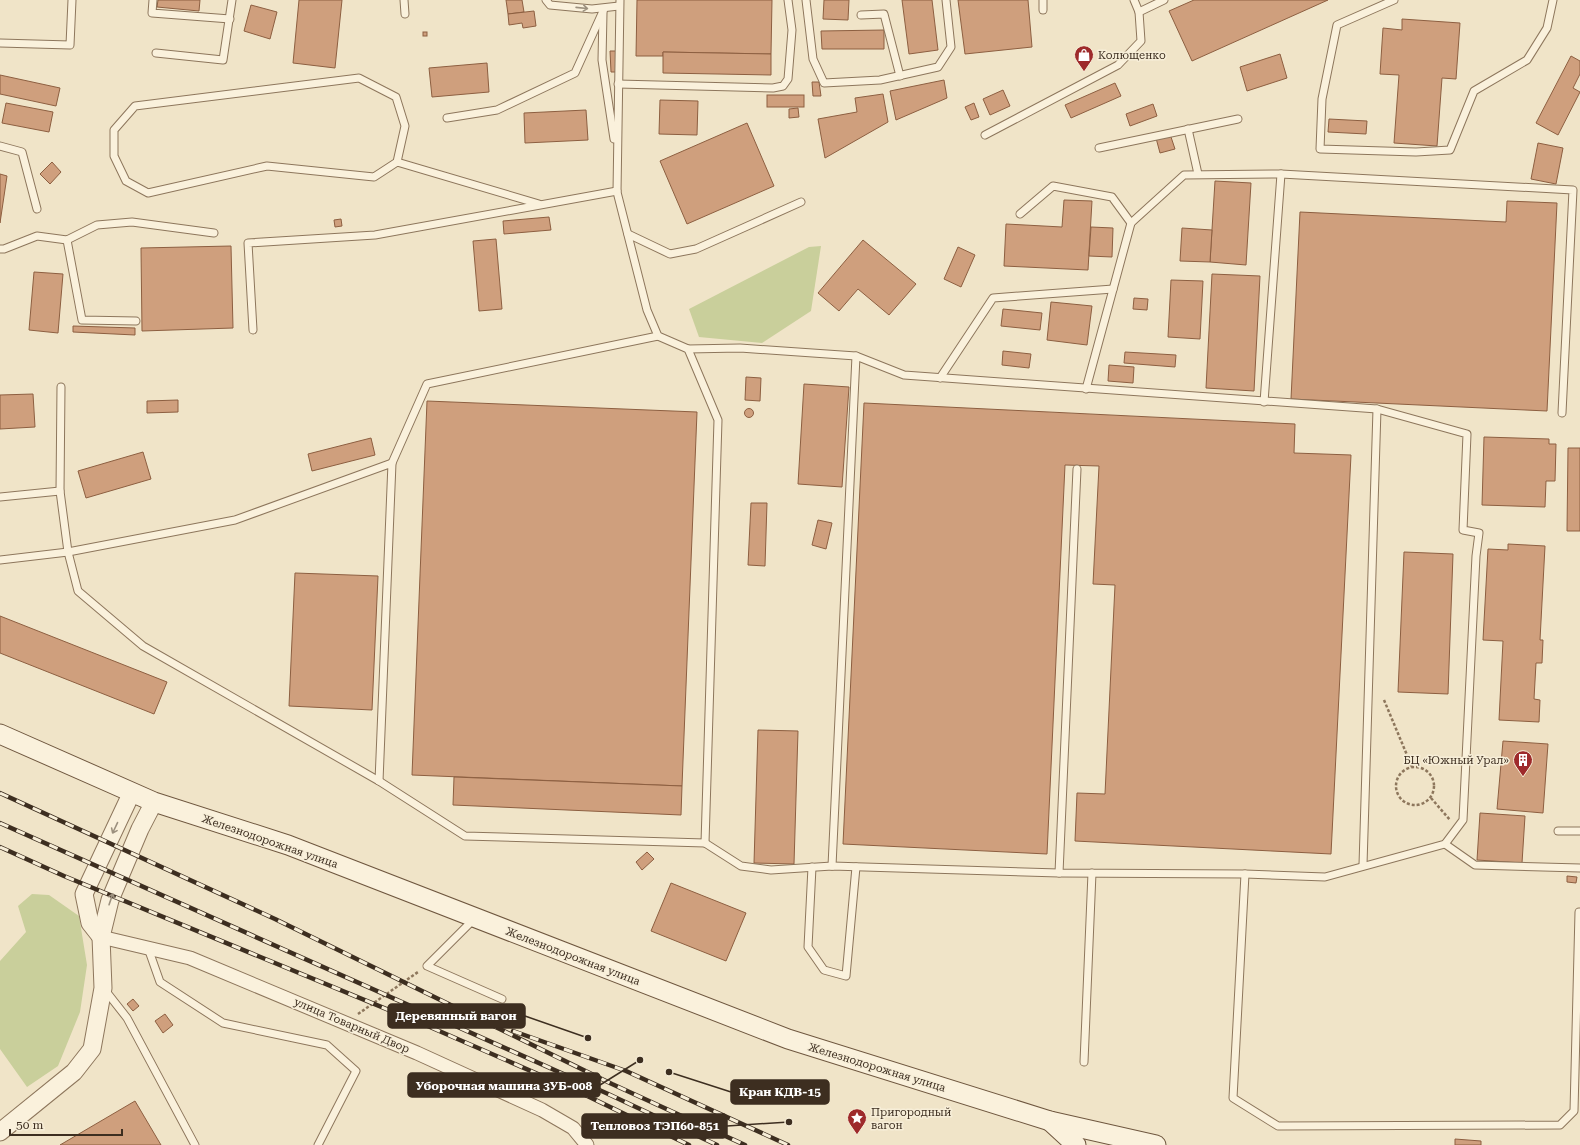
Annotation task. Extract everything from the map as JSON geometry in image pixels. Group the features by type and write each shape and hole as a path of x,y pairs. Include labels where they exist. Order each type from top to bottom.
{"main road":[{"name":"Железнодорожная улица","path":"0,734 154,802 288,845 788,1039 1050,1120 1156,1145"},
{"path":"1050,1120 1076,1145"}],"street":[{"path":"102,937 90,924 84,894 132,792"},
{"path":"0,1132 74,1072 92,1049 103,988 102,937 110,900 140,829 154,802"},
{"name":"улица Товарный Двор","path":"102,937 190,958 418,1053 542,1110 573,1128 587,1145"}],"lane":[{"path":"0,43 70,45 72,0"},
{"path":"153,0 152,13 230,19"},
{"path":"156,53 223,60 232,0"},
{"path":"404,0 405,14"},
{"path":"546,0 550,5 604,9 619,3 617,191 647,310 658,336"},
{"path":"618,84 773,88 782,86 788,78 792,30 788,0"},
{"path":"806,0 813,59 824,83 880,80 938,67 950,48 946,0"},
{"path":"1043,0 1043,10"},
{"path":"985,135 1118,65 1141,41 1139,12 1134,0"},
{"path":"1139,12 1164,0"},
{"path":"1394,0 1337,25 1322,99 1320,149 1416,152 1450,150 1474,91 1527,60 1547,28 1553,0"},
{"path":"447,118 498,110 575,73 604,9"},
{"path":"604,9 602,60 618,161"},
{"path":"861,14 884,14 900,76"},
{"path":"397,162 405,126 396,97 359,78 135,106 114,130 114,156 126,181 148,193 267,166 374,177 397,162 538,204"},
{"path":"1099,148 1238,119"},
{"path":"1188,129 1198,174"},
{"path":"0,146 22,152 37,209"},
{"path":"1264,402 1281,174"},
{"path":"1086,389 1131,223 1184,175 1281,174 1573,190 1562,412"},
{"path":"1020,214 1053,186 1112,197 1131,223"},
{"path":"253,330 248,243 375,235 538,204 617,191"},
{"path":"628,234 670,254 696,250 801,202"},
{"path":"0,249 4,249 37,236 67,240 97,225 132,222 214,233"},
{"path":"67,240 82,320 136,321"},
{"path":"940,378 993,298 1113,289"},
{"path":"61,387 60,491 68,552 78,591 143,646 379,781 465,836 705,843 741,866 771,870 832,866 1059,873 1245,874 1325,877 1445,844 1463,820 1476,556 1479,533 1463,530 1467,434 1377,409 904,375 856,356 740,348 688,349 658,336 427,384 392,463 379,781"},
{"path":"688,349 718,420 705,843"},
{"path":"832,866 856,356"},
{"path":"1363,866 1377,409"},
{"path":"0,560 68,552 235,520 392,463"},
{"path":"1059,873 1077,469"},
{"path":"0,497 60,491"},
{"path":"1558,831 1580,832"},
{"path":"1445,844 1475,865 1580,868"},
{"path":"812,867 808,947 824,970 846,976 856,867"},
{"path":"1084,1062 1092,873"},
{"path":"1245,874 1233,1098 1278,1126 1560,1125 1574,1111 1579,912"},
{"path":"476,918 427,966 502,999"},
{"path":"148,948 160,982 223,1023 328,1045 356,1071 318,1145"},
{"path":"103,988 127,1018 195,1145"}],"path":[{"path":"1384,700 1412,767"},
{"path":"1412,767 1425,769 1434,779 1435,786 1431,798 1420,805 1414,806 1402,801 1398,796 1396,784 1401,773 1412,767"},
{"path":"1431,798 1457,828"},
{"path":"345,1023 427,966"}],"green space":[{"path":"821,246 811,311 762,343 699,337 689,309 809,247"},
{"path":"32,894 49,895 79,916 87,965 80,1012 58,1066 27,1087 0,1049 0,961 26,932 18,906"}],"building":[{"path":"158,0 200,0 199,11 157,7"},
{"path":"299,0 342,0 335,68 293,63"},
{"path":"506,0 522,0 524,12 508,14"},
{"path":"637,0 772,0 771,54 663,52 663,56 636,56"},
{"path":"824,0 849,0 848,20 823,19"},
{"path":"902,0 932,0 938,50 909,54"},
{"path":"958,0 1028,0 1032,47 965,54"},
{"path":"1194,0 1328,0 1192,61 1169,11"},
{"path":"251,5 277,12 270,39 244,31"},
{"path":"534,11 536,26 523,28 522,23 509,25 508,14"},
{"path":"1402,19 1460,23 1456,79 1442,78 1437,146 1394,143 1399,75 1380,74 1383,28 1402,30"},
{"path":"884,30 884,49 822,49 821,31"},
{"path":"423,32 427,32 427,36 423,36"},
{"path":"610,51 616,51 617,72 611,72"},
{"path":"663,52 771,54 771,75 663,73"},
{"path":"1280,54 1287,78 1247,91 1240,67"},
{"path":"1571,56 1580,61 1580,74 1573,88 1580,92 1558,135 1536,123"},
{"path":"487,63 489,92 432,97 429,68"},
{"path":"0,75 60,88 56,106 0,94"},
{"path":"944,80 947,98 896,120 890,91"},
{"path":"812,82 819,82 821,96 813,96"},
{"path":"1115,83 1121,96 1071,118 1065,105"},
{"path":"1003,90 1010,106 990,115 983,99"},
{"path":"883,94 888,122 825,158 818,119 857,112 855,98"},
{"path":"767,95 804,95 804,107 767,107"},
{"path":"660,100 698,101 697,135 659,134"},
{"path":"6,103 53,112 49,132 2,123"},
{"path":"974,103 979,117 971,120 965,107"},
{"path":"1153,104 1157,116 1130,126 1126,114"},
{"path":"798,108 799,117 789,118 789,109"},
{"path":"586,110 588,140 525,143 524,113"},
{"path":"1329,119 1367,121 1366,134 1328,132"},
{"path":"747,123 774,186 687,224 660,161"},
{"path":"1170,134 1175,149 1160,153 1156,138"},
{"path":"1538,143 1563,148 1556,184 1531,179"},
{"path":"52,162 61,172 50,184 40,174"},
{"path":"0,174 7,176 0,223"},
{"path":"1215,181 1251,183 1246,265 1210,262"},
{"path":"1064,200 1092,201 1088,270 1004,266 1006,224 1062,227"},
{"path":"1507,201 1557,203 1547,411 1291,399 1300,212 1506,222"},
{"path":"549,217 551,230 504,234 503,221"},
{"path":"341,219 342,226 335,227 334,220"},
{"path":"1091,227 1113,228 1112,257 1089,256"},
{"path":"1182,228 1212,230 1210,262 1180,261"},
{"path":"496,239 502,309 479,311 473,241"},
{"path":"863,240 916,284 889,315 858,289 839,311 818,293"},
{"path":"231,246 233,328 142,331 141,248"},
{"path":"958,247 975,255 961,287 944,279"},
{"path":"34,272 63,274 58,333 29,330"},
{"path":"1212,274 1260,276 1254,391 1206,388"},
{"path":"1171,280 1203,281 1200,339 1168,337"},
{"path":"1134,298 1148,299 1147,310 1133,309"},
{"path":"1051,302 1092,306 1087,345 1047,340"},
{"path":"1003,309 1042,313 1040,330 1001,326"},
{"path":"73,326 135,328 135,335 73,332"},
{"path":"1003,351 1031,354 1029,368 1002,365"},
{"path":"1125,352 1176,355 1175,367 1124,363"},
{"path":"1109,365 1134,367 1133,383 1108,381"},
{"path":"746,377 761,378 760,401 745,400"},
{"path":"804,384 849,387 842,487 798,484"},
{"path":"33,394 35,427 0,429 0,395"},
{"path":"178,400 178,412 147,413 147,401"},
{"path":"427,401 697,412 682,786 412,775"},
{"path":"864,403 1295,424 1294,453 1351,455 1331,854 1075,841 1077,793 1105,794 1115,585 1093,584 1099,466 1065,465 1047,854 843,844"},
{"path":"749,408 754,413 749,418 744,413"},
{"path":"1484,437 1549,439 1549,444 1556,444 1555,481 1546,481 1545,507 1482,505"},
{"path":"371,438 375,455 312,471 308,454"},
{"path":"1568,448 1580,448 1580,531 1567,531"},
{"path":"143,452 151,479 86,498 78,471"},
{"path":"751,503 767,503 765,566 748,565"},
{"path":"818,520 832,523 826,549 812,545"},
{"path":"1508,544 1545,546 1540,640 1543,640 1542,663 1536,663 1534,699 1540,700 1539,722 1499,720 1503,641 1483,640 1488,549 1508,550"},
{"path":"1404,552 1453,554 1448,694 1398,692"},
{"path":"295,573 378,576 372,710 289,706"},
{"path":"0,616 167,682 154,714 0,653"},
{"path":"758,730 798,731 794,864 754,863"},
{"name":"БЦ «Южный Урал»","path":"1503,741 1548,744 1543,813 1497,809"},
{"path":"454,777 682,786 681,815 453,805"},
{"path":"1480,813 1525,816 1522,863 1477,860"},
{"path":"647,852 654,859 642,870 636,862"},
{"path":"1567,876 1577,877 1576,883 1567,882"},
{"path":"671,883 746,913 726,961 651,931"},
{"path":"133,999 139,1006 133,1011 127,1004"},
{"path":"165,1014 173,1025 163,1033 155,1021"},
{"path":"135,1101 161,1145 60,1145"},
{"path":"1455,1139 1481,1141 1481,1145 1455,1145"}],"railway":[{"path":"0,793 275,919 612,1084 745,1145"},
{"path":"0,823 606,1093 717,1145"},
{"path":"0,847 64,876 430,1027 579,1092 689,1145"},
{"path":"513,1031 626,1071 788,1145"}],"place":[{"name":"Колющенко","path":"1084,72"},
{"name":"БЦ «Южный Урал»","path":"1523,777"},
{"name":"Деревянный вагон","path":"588,1038"},
{"name":"Уборочная машина 3УБ-008","path":"640,1060"},
{"name":"Кран КДВ-15","path":"669,1072"},
{"name":"Тепловоз ТЭП60-851","path":"789,1122"},
{"name":"Пригородный вагон","path":"857,1135"}]}
